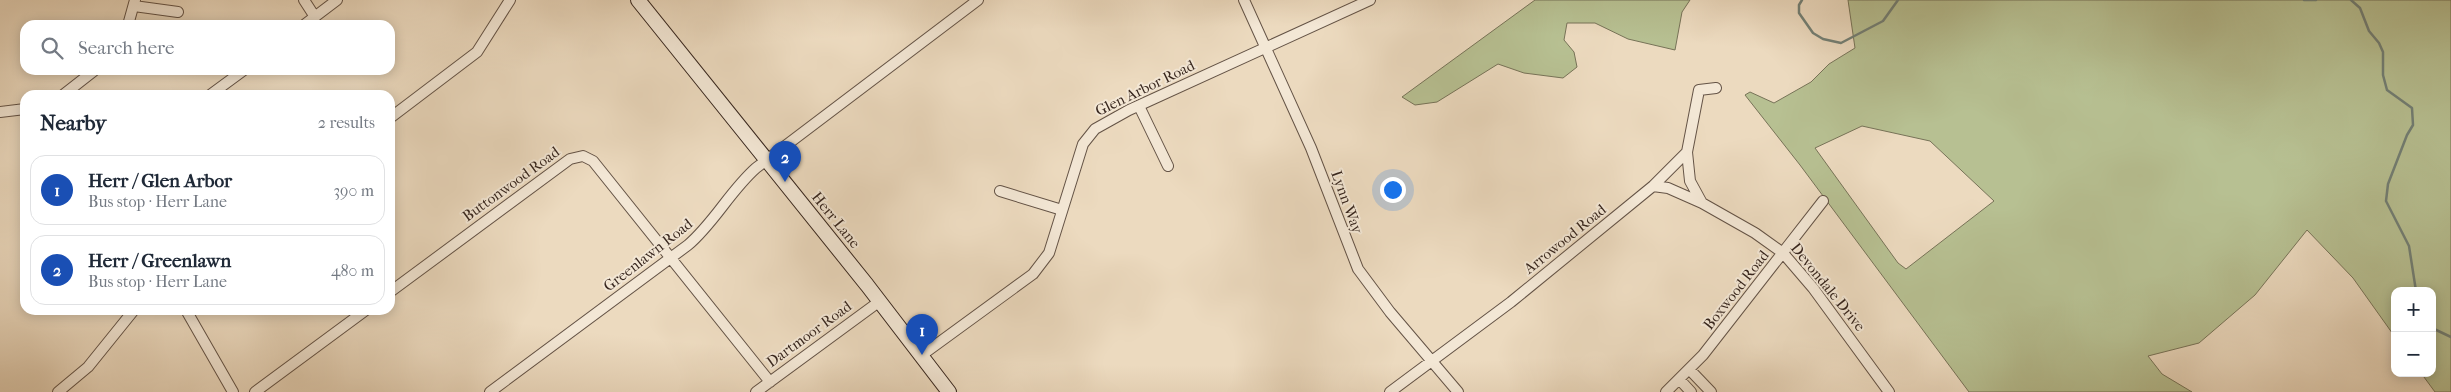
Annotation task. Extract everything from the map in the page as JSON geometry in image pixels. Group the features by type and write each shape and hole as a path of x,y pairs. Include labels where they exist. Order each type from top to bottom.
{"main road":[{"name":"Herr Lane","path":"638,0 880,301 949,392"}],"street":[{"path":"304,0 315,16"},
{"path":"310,20 337,0"},
{"path":"395,114 477,52 510,0"},
{"name":"Greenlawn Road","path":"490,392 698,237 741,182 978,0"},
{"name":"Lynn Way","path":"1244,0 1311,148 1358,269 1368,285 1458,392"},
{"name":"Glen Arbor Road","path":"922,355 1038,269 1049,253 1079,152 1086,139 1106,121 1370,0"},
{"path":"129,20 134,3 178,12"},
{"path":"72,90 90,75"},
{"path":"217,90 237,75"},
{"path":"1702,202 1690,181 1687,152 1697,93 1702,88 1716,88"},
{"path":"1139,106 1168,166"},
{"path":"0,112 20,110"},
{"name":"Arrowood Road","path":"1390,392 1511,302 1653,186 1687,152"},
{"name":"Buttonwood Road","path":"395,288 570,159 583,156 593,161 770,382"},
{"name":"Devondale Drive","path":"1653,186 1668,188 1702,202 1755,233 1783,253 1813,288 1889,392"},
{"path":"1000,192 1062,210"},
{"name":"Boxwood Road","path":"1666,392 1726,327 1824,201"},
{"name":"Dartmoor Road","path":"756,392 880,301"},
{"path":"63,391 96,358 130,315"},
{"path":"189,315 233,392"},
{"path":"255,392 359,315"},
{"path":"1689,369 1711,392"},
{"path":"1680,379 1691,392"}],"green space":[{"path":"1535,0 1690,0 1682,12 1675,50 1628,39 1595,23 1567,23 1564,40 1574,52 1577,67 1563,78 1524,73 1498,64 1437,102 1415,105 1402,97"},
{"path":"1848,0 2451,0 2451,392 2435,392 2424,377 2436,377 2436,287 2391,287 2391,331 2353,278 2307,230 2255,295 2199,343 2148,356 2162,374 2192,392 1969,392 1800,165 1745,95 1750,92 1774,103 1811,82 1829,64 1855,48","holes":["1862,126 1930,141 1994,201 1906,269 1898,263 1815,148"]}],"waterway":[{"path":"1802,0 1799,5 1799,13 1813,33 1823,39 1841,43 1883,21 1898,0"},
{"path":"2304,0 2316,0"},
{"path":"2351,0 2360,8 2369,31 2379,43 2383,52 2383,75 2387,90 2412,108 2413,125 2407,135 2388,184 2386,201 2409,246 2415,287"},
{"path":"2436,330 2451,337"}],"place":[{"name":"Herr / Greenlawn","path":"785,182"},
{"name":"Herr / Glen Arbor","path":"922,355"}]}
